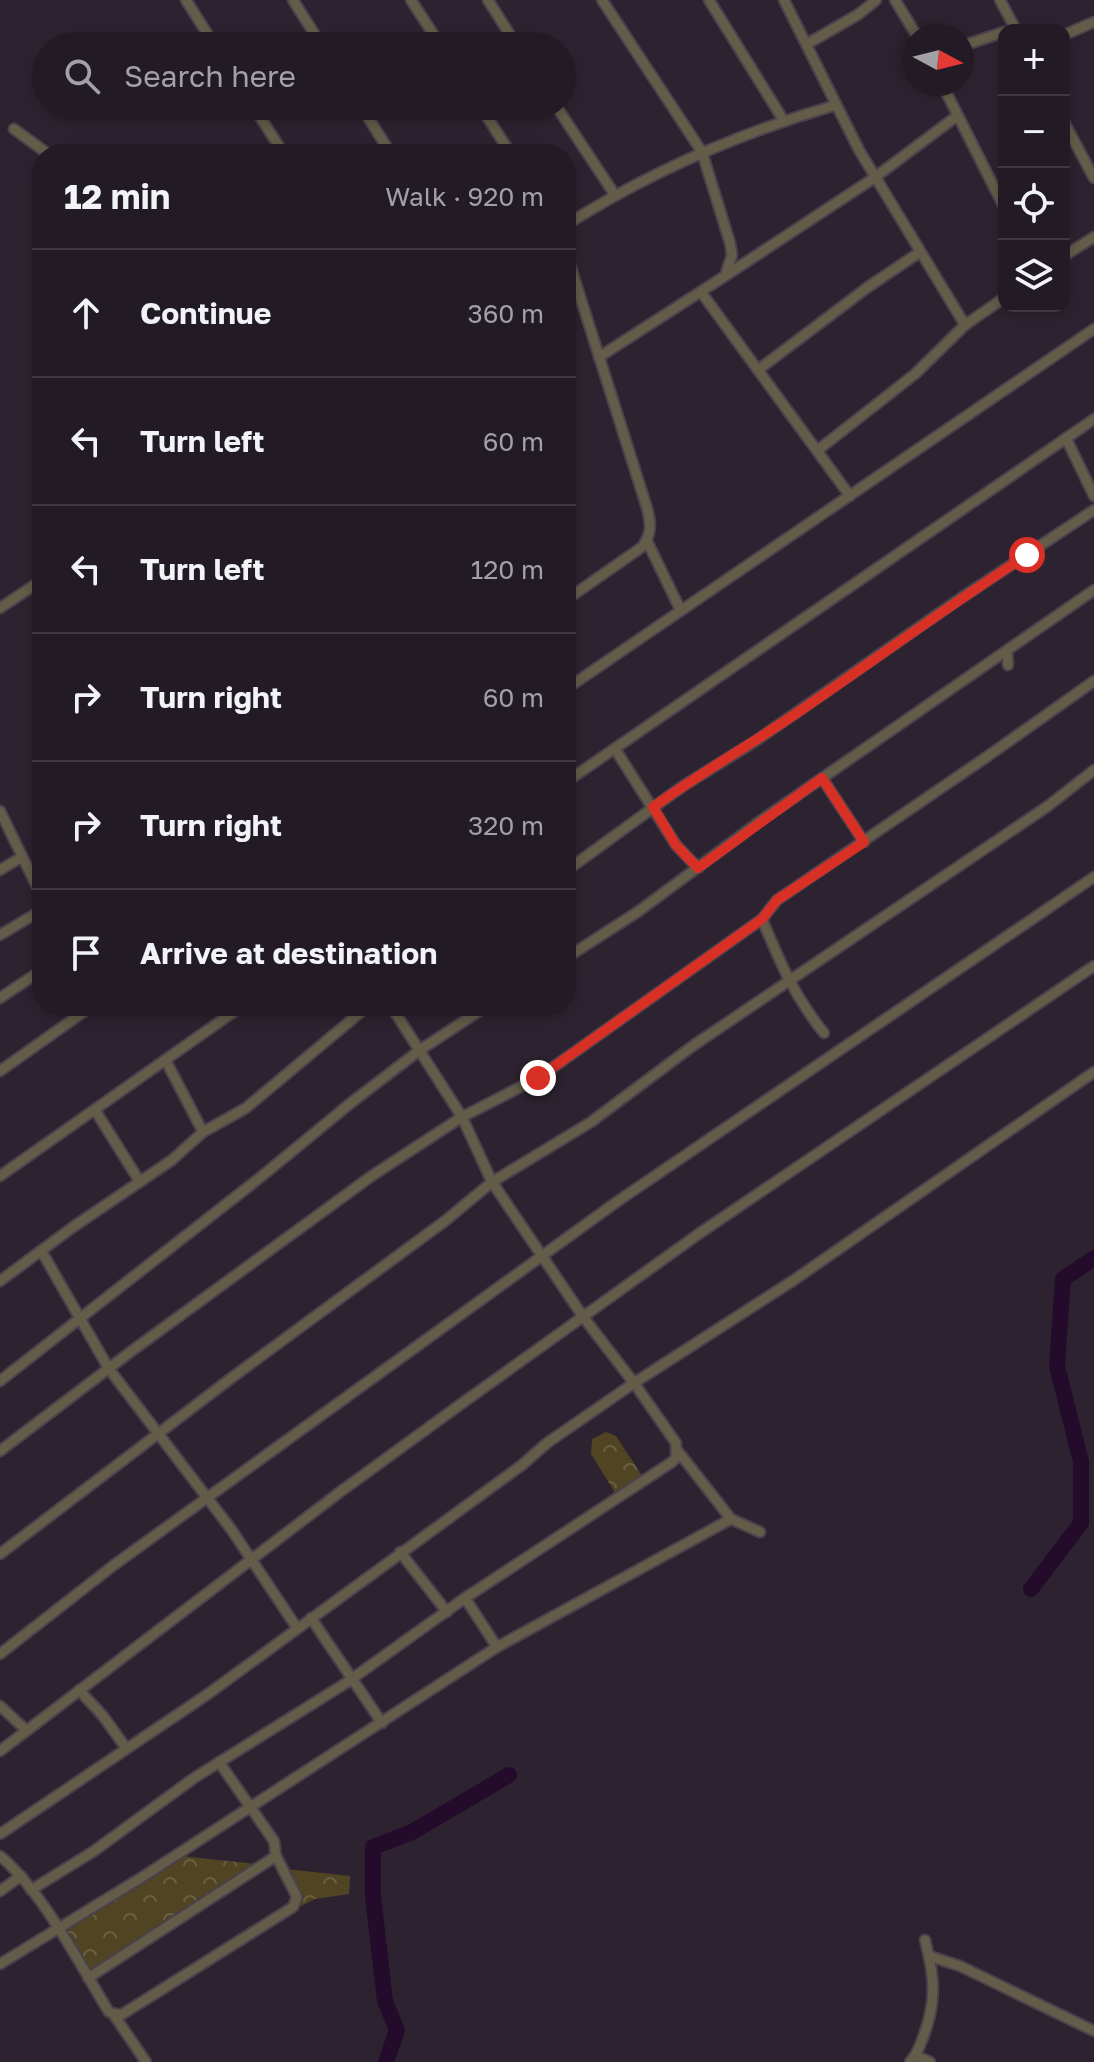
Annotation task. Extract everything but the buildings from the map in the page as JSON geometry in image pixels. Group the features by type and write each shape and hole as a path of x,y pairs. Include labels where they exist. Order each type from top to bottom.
{"street":[{"path":"186,0 206,32"},
{"path":"293,0 313,32"},
{"path":"411,0 432,32"},
{"path":"488,0 508,32"},
{"path":"602,0 702,152 730,243 732,255 725,276"},
{"path":"709,0 784,121"},
{"path":"784,0 874,178 965,325"},
{"path":"807,44 859,14 876,0"},
{"path":"895,0 910,24"},
{"path":"1000,0 1012,24"},
{"path":"1070,32 1094,22"},
{"path":"974,41 998,34"},
{"path":"948,96 998,195"},
{"path":"576,219 615,195 732,138 836,105"},
{"path":"599,357 874,178 957,116"},
{"path":"262,120 278,144"},
{"path":"373,120 386,144"},
{"path":"489,120 505,144"},
{"path":"565,120 615,195"},
{"path":"14,129 34,144"},
{"path":"1070,133 1094,178"},
{"path":"1070,252 1094,237"},
{"path":"758,370 920,252"},
{"path":"576,284 650,518 647,541 680,609"},
{"path":"701,292 850,496"},
{"path":"818,450 915,374 965,325 998,302"},
{"path":"576,682 1094,329"},
{"path":"576,775 1094,419"},
{"path":"1066,438 1094,496"},
{"path":"576,864 653,807 754,742 1094,510"},
{"path":"576,593 647,541"},
{"path":"0,608 32,587"},
{"path":"576,952 1094,590"},
{"path":"1007,651 1008,665"},
{"path":"0,1451 373,1175 462,1117 538,1078 762,919 777,900 1094,681"},
{"path":"615,749 676,845 698,868"},
{"path":"0,1554 433,1230 492,1182 591,1122 694,1045 1048,806 1094,770"},
{"path":"822,778 864,842"},
{"path":"0,811 32,877"},
{"path":"0,870 22,857"},
{"path":"0,1654 114,1565 618,1201 1094,877"},
{"path":"0,935 32,916"},
{"path":"762,919 789,983 824,1033"},
{"path":"0,1751 352,1483 700,1233 1094,966"},
{"path":"0,998 32,977"},
{"path":"0,1071 78,1016"},
{"path":"0,1176 228,1016"},
{"path":"0,1281 172,1160 203,1132 246,1108 356,1016"},
{"path":"398,1016 462,1117 492,1182 541,1257 634,1383 676,1443 677,1450 731,1519 760,1532"},
{"path":"0,1381 420,1050 472,1016"},
{"path":"166,1061 203,1132"},
{"path":"0,1834 208,1694 634,1383 794,1280 1094,1072"},
{"path":"95,1110 140,1182"},
{"path":"42,1252 109,1369 253,1559 297,1628"},
{"path":"31,1890 94,1851 219,1762 352,1678 465,1598 672,1462 677,1450"},
{"path":"0,1964 251,1808 497,1647 731,1519"},
{"path":"400,1552 447,1612"},
{"path":"465,1598 497,1647"},
{"path":"311,1618 382,1723"},
{"path":"79,1690 126,1748"},
{"path":"0,1706 26,1730"},
{"path":"114,2015 131,2010 293,1907 297,1897 276,1856 274,1841 219,1762"},
{"path":"0,1856 31,1890 109,2012 146,2062"},
{"path":"88,1978 276,1856"},
{"path":"0,1891 21,1876"},
{"path":"925,1940 934,1998 929,2023 913,2059 930,2062"},
{"path":"929,1956 960,1966 1094,2031"}],"green space":[{"path":"606,1432 616,1436 641,1474 638,1480 616,1494 591,1454 592,1439"},
{"path":"181,1856 256,1864 89,1972 65,1930"},
{"path":"286,1869 350,1876 349,1894 315,1899 293,1910 296,1896"}],"waterway":[{"path":"1031,1589 1081,1523 1081,1462 1057,1366 1063,1279 1094,1258"},
{"path":"386,2062 397,2030 385,2001 373,1896 373,1847 412,1832 509,1775"}],"route":[{"path":"538,1078 762,919 777,900 864,842 822,778 698,868 676,845 653,807 754,742 1027,555"}]}
